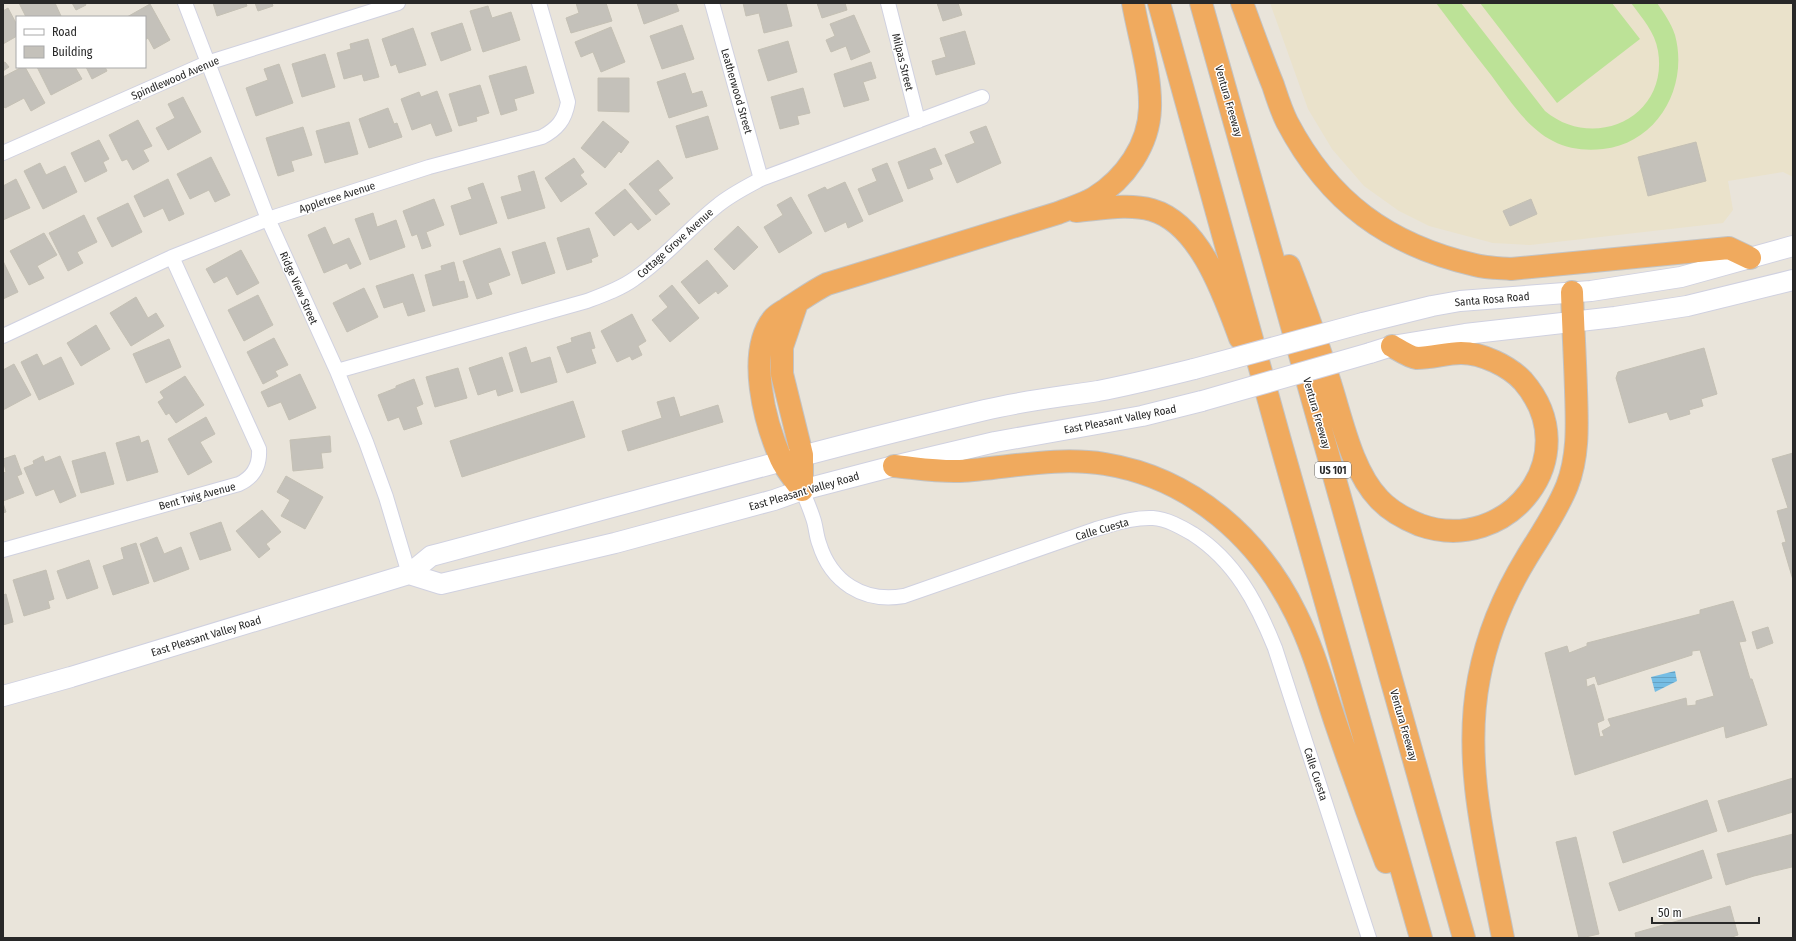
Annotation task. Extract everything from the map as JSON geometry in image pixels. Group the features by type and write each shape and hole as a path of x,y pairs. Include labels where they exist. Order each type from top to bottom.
{"highway":[{"path":"802,490 792,458 782,374 782,347 797,303 810,292 827,284 1058,213 1093,198 1109,187 1129,167 1139,150 1146,130 1150,108 1148,81 1133,3"},
{"path":"1159,3 1251,330 1281,444 1421,938"},
{"name":"Ventura Freeway","path":"1201,3 1464,938"},
{"path":"1242,3 1286,121 1311,163 1333,188 1362,215 1400,239 1437,255 1476,266 1511,269 1729,248 1750,258"},
{"path":"1248,166 1308,315 1360,470 1379,500 1408,520 1428,528 1448,532 1471,529 1485,524 1500,518 1515,508 1530,492 1542,472 1547,450 1546,426 1536,399 1522,380 1507,368 1478,356 1462,352 1416,358 1392,346"},
{"path":"1058,213 1124,207 1152,210 1164,215 1188,234 1201,251 1219,286 1281,444"},
{"path":"1503,938 1476,785 1474,710 1486,647 1496,620 1520,569 1550,521 1566,486 1573,463 1578,438 1572,292"},
{"path":"894,466 958,471 1069,461 1106,464 1138,472 1166,483 1192,496 1216,512 1239,532 1259,553 1278,581 1297,616 1318,671 1366,812 1416,938"}],"main road":[{"name":"Santa Rosa Road","path":"1194,369 1363,323 1460,301 1591,291 1681,277 1793,246"},
{"path":"1392,346 1465,334 1573,322 1687,306 1793,280"},
{"name":"East Pleasant Valley Road","path":"408,574 441,584 615,543 774,500 802,490 894,466 995,442 1142,416 1202,401 1392,346"},
{"name":"East Pleasant Valley Road","path":"3,696 71,677 408,574 432,556 792,458 987,409 1100,390 1194,369"}],"street":[{"name":"Ridge View Street","path":"185,3 268,219 337,371 366,442 386,497 408,574"},
{"name":"Spindlewood Avenue","path":"3,153 207,63 398,3"},
{"name":"Appletree Avenue","path":"3,336 172,257 268,219 428,167 542,137 553,132 561,123 566,112 568,102 539,3"},
{"name":"Leatherwood Street","path":"712,3 761,179"},
{"name":"Milpas Street","path":"888,3 918,121"},
{"name":"Cottage Grove Avenue","path":"337,371 587,301 614,290 633,280 650,267 718,205 739,190 761,179 982,97"},
{"name":"Bent Twig Avenue","path":"3,550 239,484 252,476 260,458 259,448 172,257"},
{"name":"Calle Cuesta","path":"802,490 813,518 823,552 840,579 854,590 870,596 889,598 904,596 1096,529 1124,521 1153,518 1180,526 1205,542 1229,565 1249,592 1263,617 1276,648 1369,938"}],"shaded area":[{"path":"1270,3 1793,3 1793,177 1783,172 1728,181 1733,210 1723,223 1530,245 1493,243 1429,226 1399,211 1364,186 1332,149 1308,109"}],"green space":[{"path":"1436,3 1461,3 1545,111 1564,123 1585,128 1605,127 1624,121 1640,110 1652,94 1658,74 1658,51 1648,26 1631,3 1657,3 1665,14 1675,35 1678,54 1677,73 1673,92 1665,109 1654,124 1639,136 1622,144 1603,149 1590,150 1571,148 1559,144 1534,128 1519,112"},
{"path":"1480,3 1612,3 1640,39 1557,103"}],"water":[{"path":"1675,671 1677,681 1655,692 1651,677"}],"building":[{"path":"19,3 55,3 61,16 26,16"},
{"path":"72,3 85,3 86,5 76,10"},
{"path":"213,3 246,3 247,6 217,16"},
{"path":"255,3 272,3 273,6 258,11"},
{"path":"576,3 606,3 612,21 571,33 566,18 579,13"},
{"path":"637,3 676,3 679,11 644,24"},
{"path":"743,3 786,3 792,26 764,33 759,13 746,16"},
{"path":"817,3 845,3 847,10 822,18"},
{"path":"937,3 958,3 962,15 943,21"},
{"path":"150,4 170,40 154,49 148,38 146,39 146,16 129,16"},
{"path":"488,6 492,18 511,12 520,40 483,52 470,11"},
{"path":"8,8 16,23 16,37 3,44 3,11"},
{"path":"854,15 870,52 851,60 846,46 831,52 826,40 835,36 830,24"},
{"path":"462,23 471,50 441,61 431,33"},
{"path":"682,25 694,59 662,69 650,36"},
{"path":"611,27 625,62 601,72 593,52 581,57 575,42"},
{"path":"413,28 426,65 399,73 396,64 391,66 382,39"},
{"path":"965,31 975,64 936,75 932,61 946,57 940,38"},
{"path":"368,39 379,77 364,81 362,74 344,79 337,53 351,49 350,44"},
{"path":"788,41 797,72 768,81 758,50"},
{"path":"325,54 335,87 302,97 292,64"},
{"path":"5,62 9,67 3,71 3,63"},
{"path":"871,62 876,78 863,82 869,100 844,107 834,74"},
{"path":"279,64 293,103 256,116 246,88 268,80 264,69"},
{"path":"526,66 534,93 514,99 517,110 501,115 489,76"},
{"path":"20,68 26,68 45,103 31,111 24,98 5,108 3,105 3,77"},
{"path":"38,68 76,68 82,79 51,95"},
{"path":"86,68 106,68 107,71 92,79"},
{"path":"685,73 692,94 702,91 707,106 669,118 657,82"},
{"path":"598,78 629,78 629,112 598,111"},
{"path":"480,85 489,113 476,117 477,121 459,126 449,94"},
{"path":"803,88 810,113 797,116 799,124 780,129 771,97"},
{"path":"437,91 452,131 436,136 431,123 412,130 401,99 419,92 421,97"},
{"path":"183,97 201,132 168,150 156,128 175,118 168,104"},
{"path":"388,108 394,124 397,123 402,137 369,148 359,119"},
{"path":"708,116 718,149 686,158 676,126"},
{"path":"138,120 152,146 143,150 149,161 133,170 127,159 122,161 109,135"},
{"path":"603,121 629,142 621,153 619,151 605,168 581,148"},
{"path":"349,122 358,154 325,163 316,131"},
{"path":"986,126 1001,163 957,183 945,155 975,143 970,132"},
{"path":"303,127 312,155 291,161 294,171 278,176 266,138"},
{"path":"99,140 109,159 103,162 107,171 85,182 71,153"},
{"path":"1696,142 1706,181 1648,196 1638,157"},
{"path":"935,148 942,164 929,169 933,179 908,189 898,162"},
{"path":"211,157 230,195 215,202 209,190 190,199 177,174"},
{"path":"574,158 584,172 580,175 587,184 561,202 545,178"},
{"path":"658,160 673,178 658,190 670,204 656,215 629,184"},
{"path":"40,163 46,175 65,166 77,192 43,209 24,171"},
{"path":"887,163 903,201 869,215 858,189 877,181 872,169"},
{"path":"534,171 545,208 508,219 501,197 522,191 518,176"},
{"path":"16,179 30,208 3,220 3,186"},
{"path":"168,179 184,214 169,221 163,208 144,217 134,196"},
{"path":"845,182 863,221 848,228 846,222 825,232 808,195 825,187 827,190"},
{"path":"483,183 497,223 460,235 451,206 472,199 468,188"},
{"path":"625,189 651,220 638,230 631,222 614,236 595,213"},
{"path":"791,197 812,233 779,253 764,227 783,215 777,205"},
{"path":"434,199 444,225 426,232 431,246 422,249 417,234 412,236 403,211"},
{"path":"1531,199 1537,214 1510,226 1503,211"},
{"path":"128,203 142,232 112,247 97,218"},
{"path":"373,213 377,227 396,220 405,247 370,260 355,219"},
{"path":"84,215 97,242 77,252 83,263 68,271 49,233"},
{"path":"738,226 758,247 734,270 714,249"},
{"path":"325,227 333,245 349,238 361,264 350,269 347,263 324,273 308,235"},
{"path":"589,228 598,256 591,259 592,262 567,270 557,238"},
{"path":"44,233 57,255 37,266 44,278 29,285 10,251"},
{"path":"545,242 555,273 522,284 512,252"},
{"path":"500,248 510,275 488,283 492,294 477,299 463,261"},
{"path":"241,250 259,283 237,295 227,276 214,283 206,269"},
{"path":"707,260 728,286 718,294 716,291 699,304 681,282"},
{"path":"3,261 18,292 3,299"},
{"path":"454,262 459,282 464,281 468,297 433,306 425,275 442,270 441,266"},
{"path":"413,274 425,311 408,316 403,302 384,308 376,286"},
{"path":"672,285 699,318 670,342 652,320 668,307 659,296"},
{"path":"364,288 378,317 347,332 333,303"},
{"path":"258,295 273,325 244,341 228,310"},
{"path":"136,297 148,318 156,313 164,326 131,346 110,313"},
{"path":"632,314 646,341 638,346 642,355 632,360 630,356 617,362 601,331"},
{"path":"96,325 110,349 81,366 67,343"},
{"path":"590,332 595,348 591,349 596,363 567,373 557,347 572,342 571,338"},
{"path":"274,338 288,365 275,371 278,376 263,384 247,352"},
{"path":"169,339 181,367 146,383 133,354"},
{"path":"526,347 531,363 550,357 557,382 521,393 509,353"},
{"path":"1704,348 1717,394 1701,399 1703,406 1689,410 1690,414 1670,420 1667,412 1629,423 1616,378 1618,372"},
{"path":"37,354 43,366 61,357 74,384 39,400 21,362"},
{"path":"502,357 513,391 498,396 496,389 478,395 469,368"},
{"path":"14,364 31,395 3,410 3,370"},
{"path":"458,368 467,398 435,407 426,377"},
{"path":"300,374 316,408 289,420 281,402 268,407 261,392"},
{"path":"185,376 204,405 176,423 169,413 166,415 158,402 164,398 160,392"},
{"path":"414,379 423,404 416,407 422,424 404,430 399,417 388,421 378,395"},
{"path":"674,397 680,417 718,405 723,422 628,451 622,431 662,418 657,402"},
{"path":"573,401 585,437 462,477 450,441"},
{"path":"206,417 215,434 200,442 212,462 188,475 168,439"},
{"path":"139,436 141,443 148,440 158,472 127,481 116,443"},
{"path":"330,436 331,452 321,453 323,468 293,471 290,440"},
{"path":"105,452 114,484 81,493 72,461"},
{"path":"1793,453 1793,580 1782,543 1786,542 1777,511 1788,508 1772,459"},
{"path":"15,455 22,474 17,476 24,493 3,501 3,473 6,472 3,459"},
{"path":"43,456 45,462 60,456 76,496 60,503 54,489 36,496 24,468 34,464 33,461"},
{"path":"286,476 323,497 305,529 281,516 290,500 277,492"},
{"path":"3,503 6,512 3,513"},
{"path":"262,510 281,532 266,544 270,549 259,558 236,531"},
{"path":"221,522 231,550 200,560 190,533"},
{"path":"157,537 164,554 181,547 189,569 154,582 140,544"},
{"path":"136,543 149,583 113,595 103,566 124,559 121,548"},
{"path":"89,560 98,588 67,599 57,571"},
{"path":"46,570 54,599 48,601 50,608 24,616 13,580"},
{"path":"6,594 13,622 3,625 3,595"},
{"path":"1733,601 1746,641 1739,642 1750,679 1752,679 1767,725 1726,738 1724,726 1575,775 1545,653 1567,646 1569,653 1587,646 1587,643 1700,614 1700,610","holes":["1700,650 1714,696 1696,701 1696,705 1687,706 1686,698 1608,719 1611,726 1602,731 1604,736 1600,737 1597,723 1604,720 1594,684 1587,687 1586,679 1595,676 1598,685 1692,655 1692,651"]},
{"path":"1768,627 1773,643 1757,649 1752,632"},
{"path":"1793,778 1793,812 1728,832 1718,801"},
{"path":"1707,800 1717,831 1623,863 1613,832"},
{"path":"1793,834 1793,868 1754,876 1726,885 1717,854"},
{"path":"1576,837 1599,934 1581,938 1579,938 1556,842"},
{"path":"1703,850 1712,878 1619,911 1609,883"},
{"path":"1730,906 1738,935 1729,938 1636,938 1635,933"}]}
